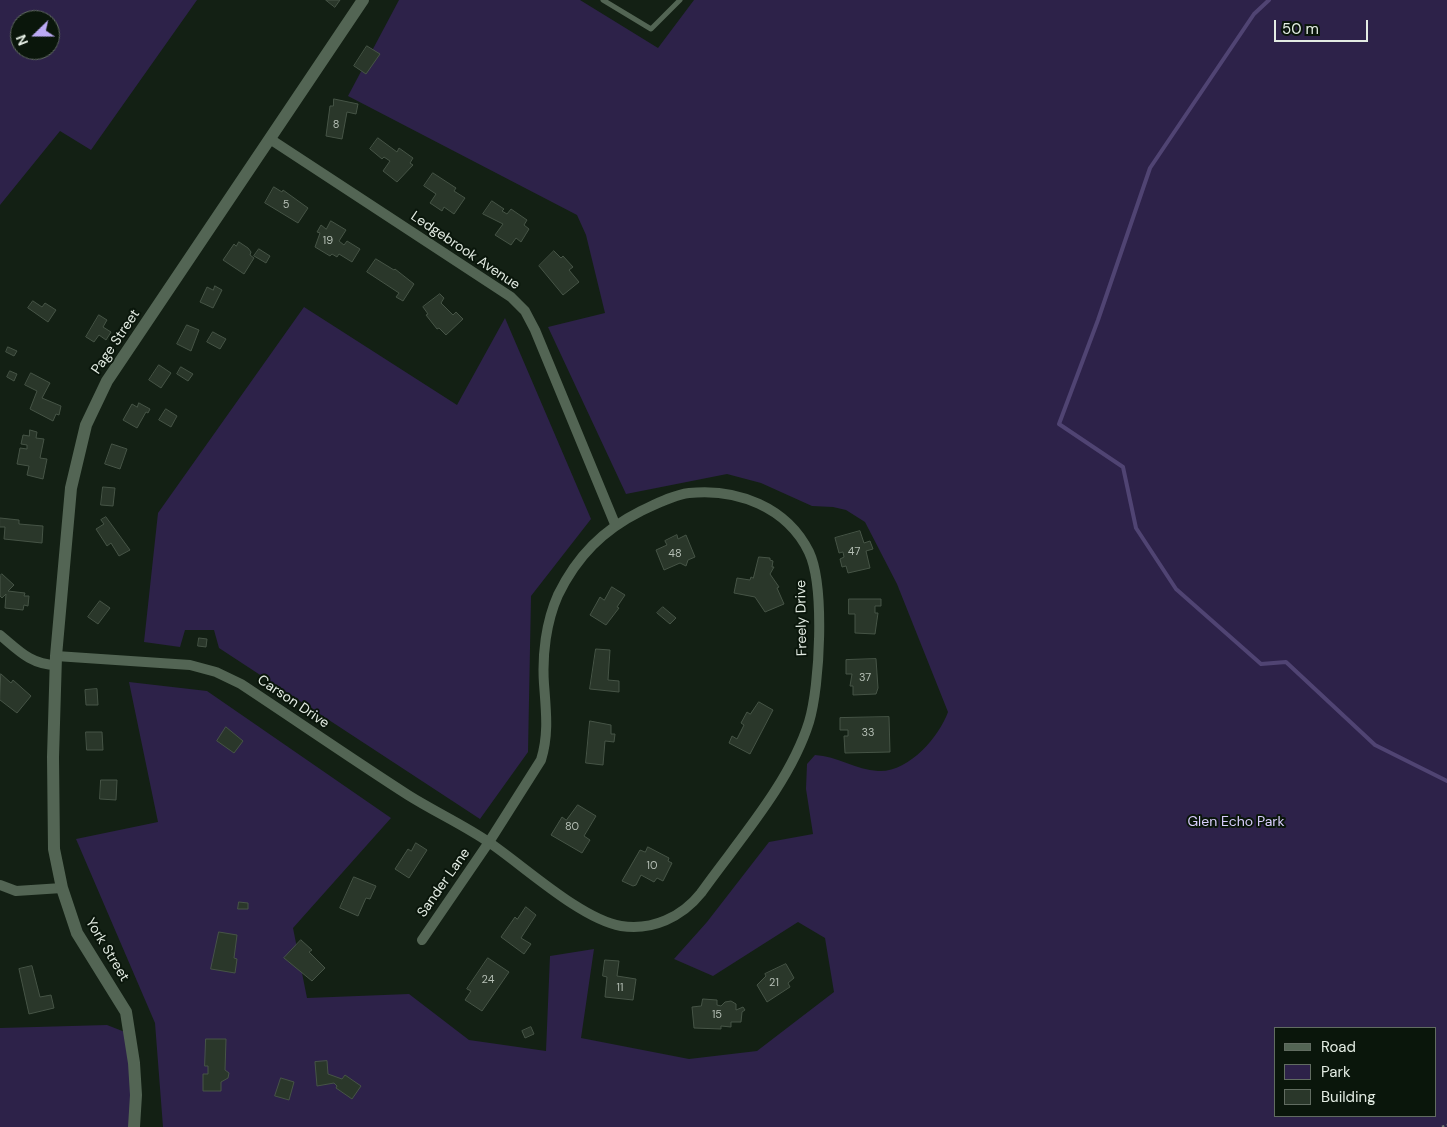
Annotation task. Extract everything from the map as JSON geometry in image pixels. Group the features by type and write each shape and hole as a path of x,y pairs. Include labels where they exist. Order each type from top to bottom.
{"street":[{"name":"Page Street","path":"53,757 56,661 71,488 77,455 89,416 114,372 363,0"},
{"name":"Ledgebrook Avenue","path":"270,139 511,297 525,312 536,330 615,524"},
{"name":"Freely Drive","path":"688,493 732,494 768,508 784,520 797,534 808,552 815,569 818,604 814,699 801,745 784,777 702,893 688,908 661,922 632,927 603,920 571,902 489,842 532,776 546,745 548,725 544,681 545,651 550,618 558,596 571,572 586,553 615,524 669,498 688,493"},
{"name":"Carson Drive","path":"0,635 31,660 190,665 216,672 241,684 410,796 489,842"},
{"name":"York Street","path":"53,757 54,849 62,888 77,933 126,1012 134,1063 136,1095 134,1127"},
{"name":"Sander Lane","path":"422,940 489,842"},
{"path":"0,885 16,892 62,888"}],"lane":[{"path":"603,0 651,29 680,0"}],"path":[{"path":"1442,1127 1447,1125"}],"green space":[{"path":"0,0 197,0 91,150 60,131 0,205"},
{"name":"Glen Echo Park","path":"399,0 580,0 658,48 694,0 1447,0 1447,1127 163,1127 155,1023 76,839 158,822 129,682 207,691 391,818 293,928 307,998 409,994 469,1040 546,1051 550,956 594,949 581,1038 689,1059 757,1051 834,992 825,938 798,922 713,976 674,959 707,922 769,842 813,834 806,789 807,764 815,755 870,770 889,770 911,760 921,752 944,722 948,712 897,584 865,522 846,510 812,506 761,483 727,474 626,494 548,327 605,313 586,235 577,215 348,96"},
{"path":"304,307 457,405 505,318 591,519 531,596 528,752 480,819 219,648 214,630 185,630 180,647 144,642 158,513"},
{"path":"107,1025 130,1034 134,1127 0,1127 0,1028"}],"building":[{"path":"326,0 340,0 335,7"},
{"path":"367,46 380,54 366,74 354,66"},
{"path":"334,99 358,104 356,114 347,112 342,139 326,136 330,106 333,106"},
{"path":"378,138 397,152 399,148 413,158 410,163 413,165 397,182 383,171 390,161 384,157 382,159 370,149"},
{"path":"433,173 456,188 454,191 465,198 454,214 444,207 442,211 430,203 436,194 424,186"},
{"path":"274,187 282,192 283,190 308,208 298,223 265,203"},
{"path":"492,201 504,209 502,211 507,214 511,209 527,220 524,225 529,229 521,242 516,238 511,245 495,235 503,224 483,214"},
{"path":"331,221 346,230 339,241 344,245 347,241 360,249 352,262 339,254 337,257 332,254 330,256 315,247 320,233 317,232 321,225 326,229"},
{"path":"239,242 248,248 251,252 250,255 254,258 244,274 223,260 234,244 236,246"},
{"path":"259,249 270,256 266,263 254,256"},
{"path":"554,251 561,258 563,256 573,267 569,270 579,282 563,295 539,266"},
{"path":"376,259 395,269 414,284 403,301 396,297 399,293 367,272"},
{"path":"215,286 222,290 213,308 200,302 207,287 213,290"},
{"path":"440,294 444,298 441,303 453,315 456,312 463,319 446,335 439,328 437,329 426,315 428,314 423,307"},
{"path":"33,301 42,307 45,303 56,310 48,322 28,308"},
{"path":"99,315 107,320 103,327 111,332 106,340 99,335 94,342 86,337"},
{"path":"187,325 199,330 191,351 177,344"},
{"path":"213,332 226,339 220,349 207,342"},
{"path":"8,347 17,351 14,356 6,352"},
{"path":"159,365 171,373 161,388 149,380"},
{"path":"181,367 193,374 188,381 177,374"},
{"path":"10,371 17,374 14,381 7,377"},
{"path":"31,373 50,383 42,398 61,406 59,415 56,414 53,421 30,409 37,391 25,385"},
{"path":"139,403 150,409 148,413 146,412 137,428 123,420 132,404 137,407"},
{"path":"166,409 177,416 171,427 159,420"},
{"path":"30,430 37,432 36,438 44,439 40,458 47,459 43,479 27,475 29,466 17,464 20,448 27,449 27,445 21,444 23,435 29,436"},
{"path":"112,444 127,449 120,469 105,464"},
{"path":"103,487 115,488 113,506 101,505"},
{"path":"106,517 130,550 119,556 111,543 107,546 96,529 104,524 101,520"},
{"path":"0,518 19,520 19,524 43,526 42,543 4,539 5,527 0,527"},
{"path":"860,531 864,543 870,541 873,549 866,551 870,568 848,573 846,566 842,567 840,559 844,557 843,552 839,553 835,538"},
{"path":"677,535 678,539 686,535 695,557 688,560 686,566 680,563 664,570 656,550 667,545 665,541"},
{"path":"759,557 770,558 773,561 772,567 774,567 770,574 779,587 777,588 784,604 765,612 755,597 734,593 737,578 750,580 751,577 753,578"},
{"path":"2,574 14,585 8,591 25,593 24,596 29,596 28,606 24,605 23,610 5,608 6,594 2,598 0,596 0,576"},
{"path":"612,587 625,595 617,607 619,608 606,625 590,615 600,597 604,600"},
{"path":"849,599 881,599 881,606 875,606 875,613 878,613 875,634 855,633 855,614 849,614"},
{"path":"100,601 110,608 98,624 88,617"},
{"path":"663,607 676,618 670,624 657,613"},
{"path":"199,638 207,639 206,647 198,646"},
{"path":"596,649 610,650 608,680 619,681 619,692 590,689"},
{"path":"876,659 878,688 876,694 853,695 853,686 850,686 852,674 846,674 846,660"},
{"path":"1,674 11,683 13,680 31,696 17,713 0,700"},
{"path":"97,689 98,705 86,705 85,690"},
{"path":"759,702 773,710 750,754 729,743 732,736 737,739 744,725 741,723 747,712 750,714"},
{"path":"889,717 890,752 845,753 844,736 848,736 848,730 840,730 840,718"},
{"path":"590,721 611,725 611,734 615,734 614,742 605,741 603,765 586,763"},
{"path":"226,727 243,741 234,753 217,741"},
{"path":"86,732 102,732 103,750 87,750"},
{"path":"101,780 117,780 116,800 100,799"},
{"path":"578,805 596,816 584,836 590,840 582,853 551,835 562,817 566,820"},
{"path":"416,843 427,850 409,878 395,869 408,849 411,851"},
{"path":"648,847 669,858 668,861 672,863 663,881 657,878 654,882 641,875 636,885 633,886 622,881 640,850 645,852"},
{"path":"354,877 376,886 370,899 366,898 358,916 340,908"},
{"path":"239,902 248,903 248,909 238,909"},
{"path":"526,907 536,915 521,938 531,944 524,954 501,937 515,917 517,919"},
{"path":"219,932 237,935 234,958 237,959 235,973 211,969"},
{"path":"301,940 312,950 309,952 325,968 312,981 284,958"},
{"path":"488,958 509,972 482,1011 465,1000 471,991 467,989"},
{"path":"605,960 619,961 617,976 636,979 633,1000 605,997 607,977 603,976"},
{"path":"786,964 794,978 788,983 790,987 767,1002 757,985 766,976 765,974"},
{"path":"32,966 40,997 51,995 54,1008 29,1014 19,969"},
{"path":"703,999 717,1000 717,1005 721,1006 725,1002 731,1001 736,1004 736,1010 743,1007 745,1010 742,1012 741,1022 731,1022 731,1027 721,1026 721,1029 694,1028 692,1007 701,1006"},
{"path":"531,1027 534,1034 525,1038 522,1031"},
{"path":"206,1039 226,1039 225,1070 229,1073 228,1078 221,1082 221,1091 203,1091 203,1074 208,1074 208,1066 205,1066"},
{"path":"327,1061 328,1074 342,1079 345,1075 361,1086 352,1099 336,1088 337,1086 334,1083 317,1086 315,1062"},
{"path":"281,1078 294,1082 289,1100 275,1096"}],"waterway":[{"path":"1269,0 1254,14 1150,168 1098,320 1059,424 1123,467 1136,528 1176,589 1261,664 1286,662 1375,745 1447,781"}]}
